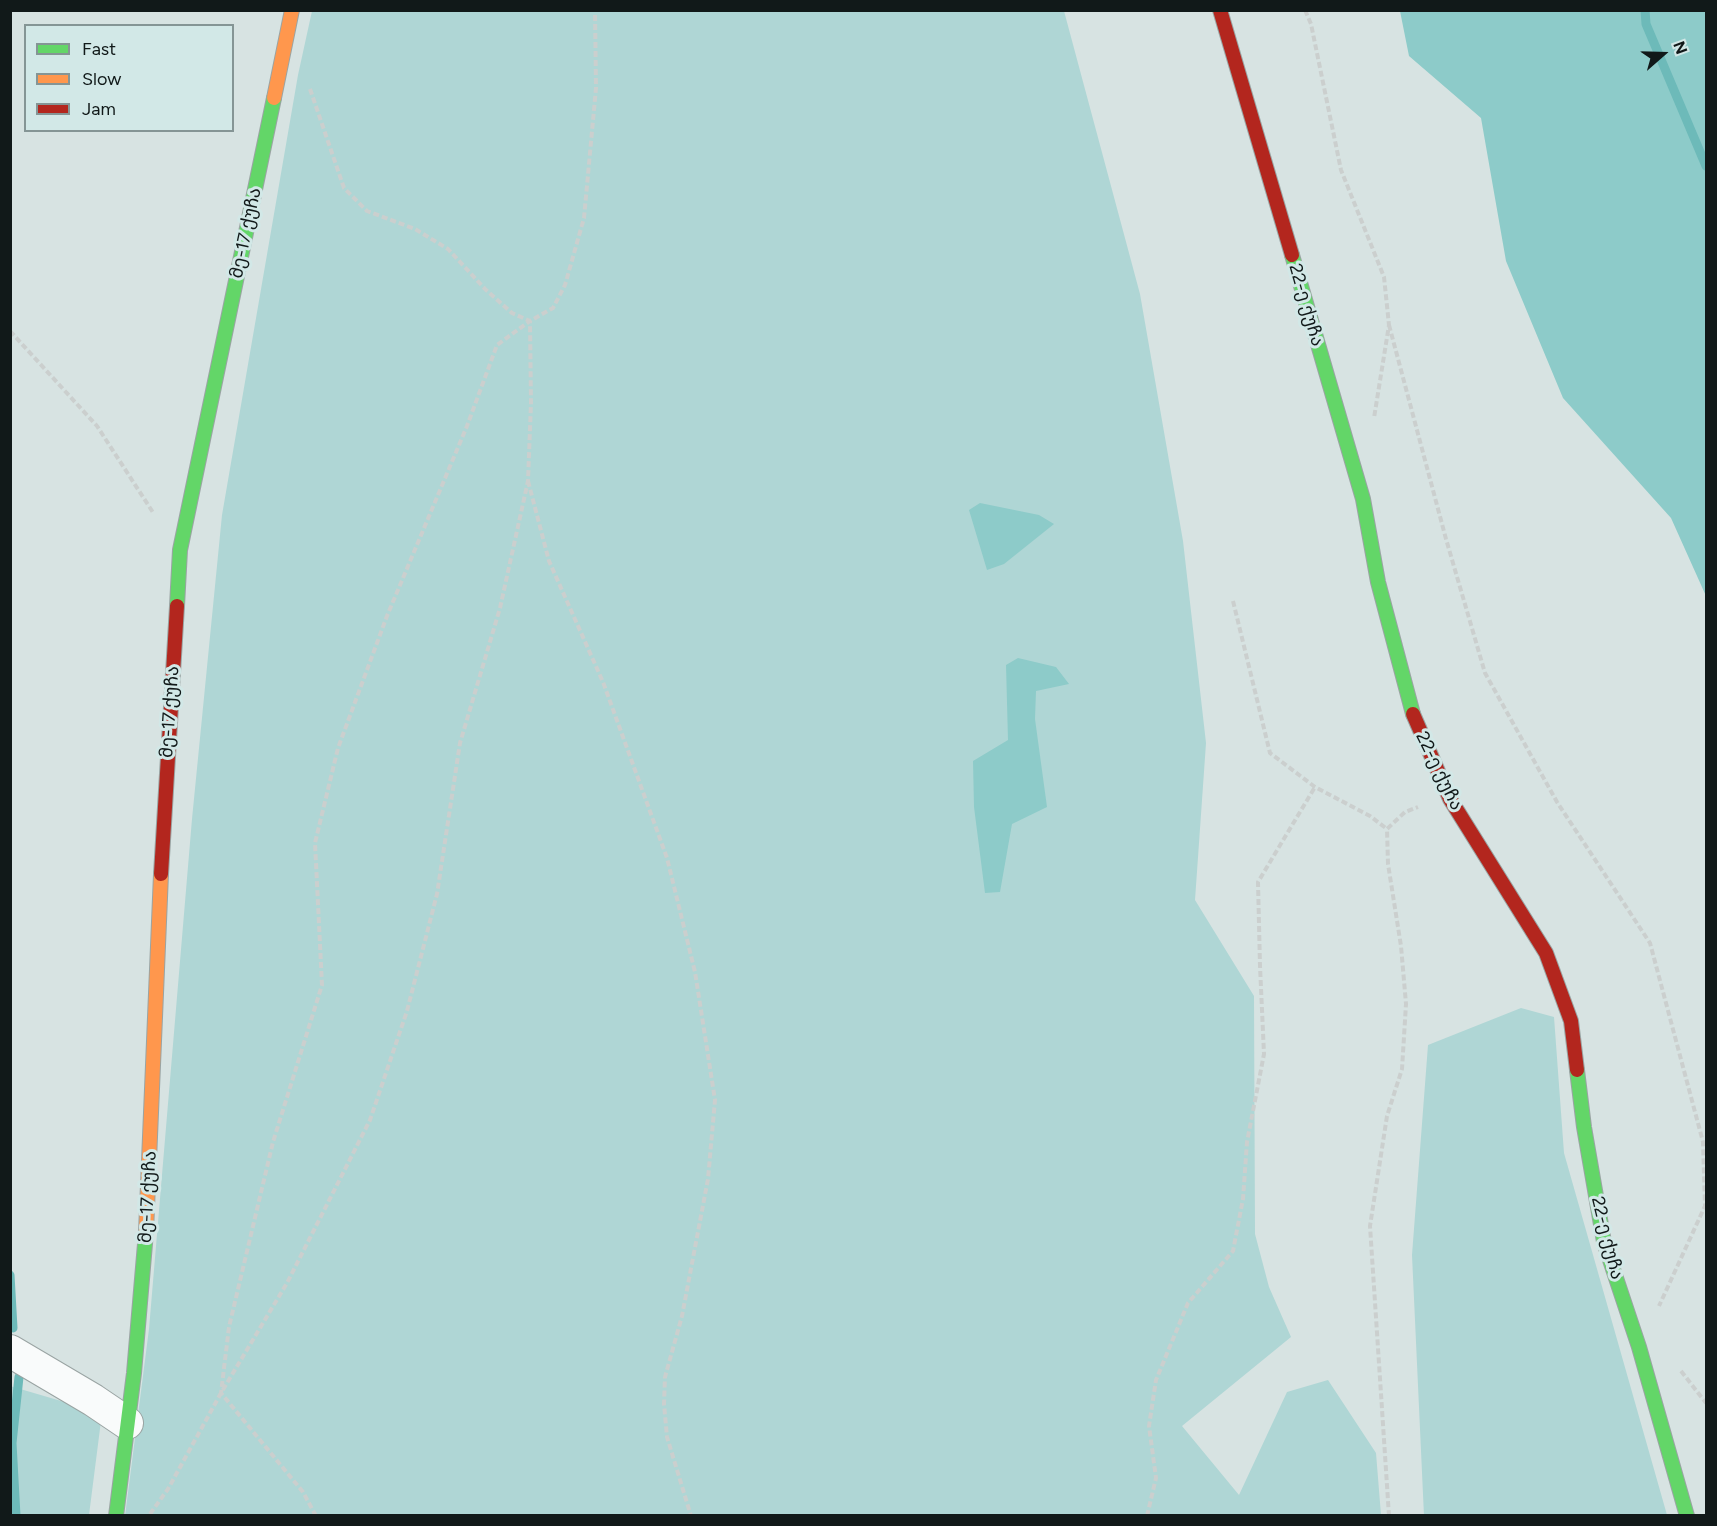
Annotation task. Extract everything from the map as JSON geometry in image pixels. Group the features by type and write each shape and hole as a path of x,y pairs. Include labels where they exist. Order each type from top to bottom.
{"street":[{"name":"მე-17 ქუჩა","path":"116,1515 134,1373 146,1238 163,824 180,550 292,10"},
{"name":"22-ე ქუჩა","path":"1220,10 1363,499 1378,582 1413,716 1450,799 1546,953 1571,1021 1584,1127 1604,1242 1639,1347 1687,1515"},
{"path":"10,1351 127,1423"}],"path":[{"path":"316,1515 303,1492 221,1393 229,1327 273,1142 322,985 315,843 338,748 387,616 467,426 497,345 530,321 553,308 565,285 584,218 596,88 595,10"},
{"path":"1305,10 1311,24 1341,170 1384,277 1389,325 1446,539 1485,673 1557,802 1650,943 1703,1142 1706,1206 1639,1347"},
{"path":"307,79 344,188 367,211 415,229 448,249 486,290 512,313 530,321"},
{"path":"149,1515 168,1489 286,1283 370,1120 407,1011 437,894 460,743 500,608 528,481 531,404 530,321"},
{"path":"1373,423 1389,325"},
{"path":"10,331 97,426 180,550"},
{"path":"528,481 549,561 603,682 667,858 695,972 715,1100 708,1179 682,1316 665,1377 664,1404 667,1437 691,1515"},
{"path":"1233,601 1270,753 1315,787 1370,816 1387,829"},
{"path":"1147,1515 1156,1478 1149,1426 1156,1380 1188,1303 1233,1251 1243,1198 1247,1142 1264,1054 1258,882 1315,787"},
{"path":"1389,1515 1370,1226 1387,1116 1402,1069 1406,1004 1401,946 1388,864 1387,829 1405,812 1450,799"}],"shaded area":[{"path":"312,11 1064,11 1140,294 1183,541 1206,743 1195,900 1254,996 1255,1234 1269,1287 1291,1337 1182,1426 1239,1495 1287,1392 1328,1380 1376,1453 1381,1515 125,1516 149,1329 192,819 222,515 298,75"},
{"path":"1400,11 1706,11 1706,596 1671,518 1563,398 1506,261 1481,118 1409,56"},
{"path":"980,503 1039,515 1054,524 1004,564 987,570 969,510"},
{"path":"1018,658 1056,667 1069,684 1036,691 1035,719 1047,807 1012,824 1000,892 985,893 974,807 973,761 1008,740 1006,665"},
{"path":"1521,1008 1554,1017 1564,1153 1667,1515 1424,1516 1412,1255 1428,1045"},
{"path":"10,1386 102,1413 89,1515 11,1515"}],"waterway":[{"path":"1645,10 1646,24 1706,166"},
{"path":"10,1275 13,1328"},
{"path":"16,1516 12,1443 19,1377"}],"traffic: fast":[{"path":"177,606 180,550 274,98"},
{"path":"1292,255 1363,499 1378,582 1413,714"},
{"path":"1577,1070 1584,1127 1604,1242 1639,1347 1687,1516"},
{"path":"116,1516 134,1373 146,1232"}],"traffic: slow":[{"path":"274,98 292,10"},
{"path":"146,1232 161,874"}],"traffic: jam":[{"path":"1220,10 1292,255"},
{"path":"161,874 177,606"},
{"path":"1413,714 1450,799 1546,953 1571,1021 1577,1070"}]}
